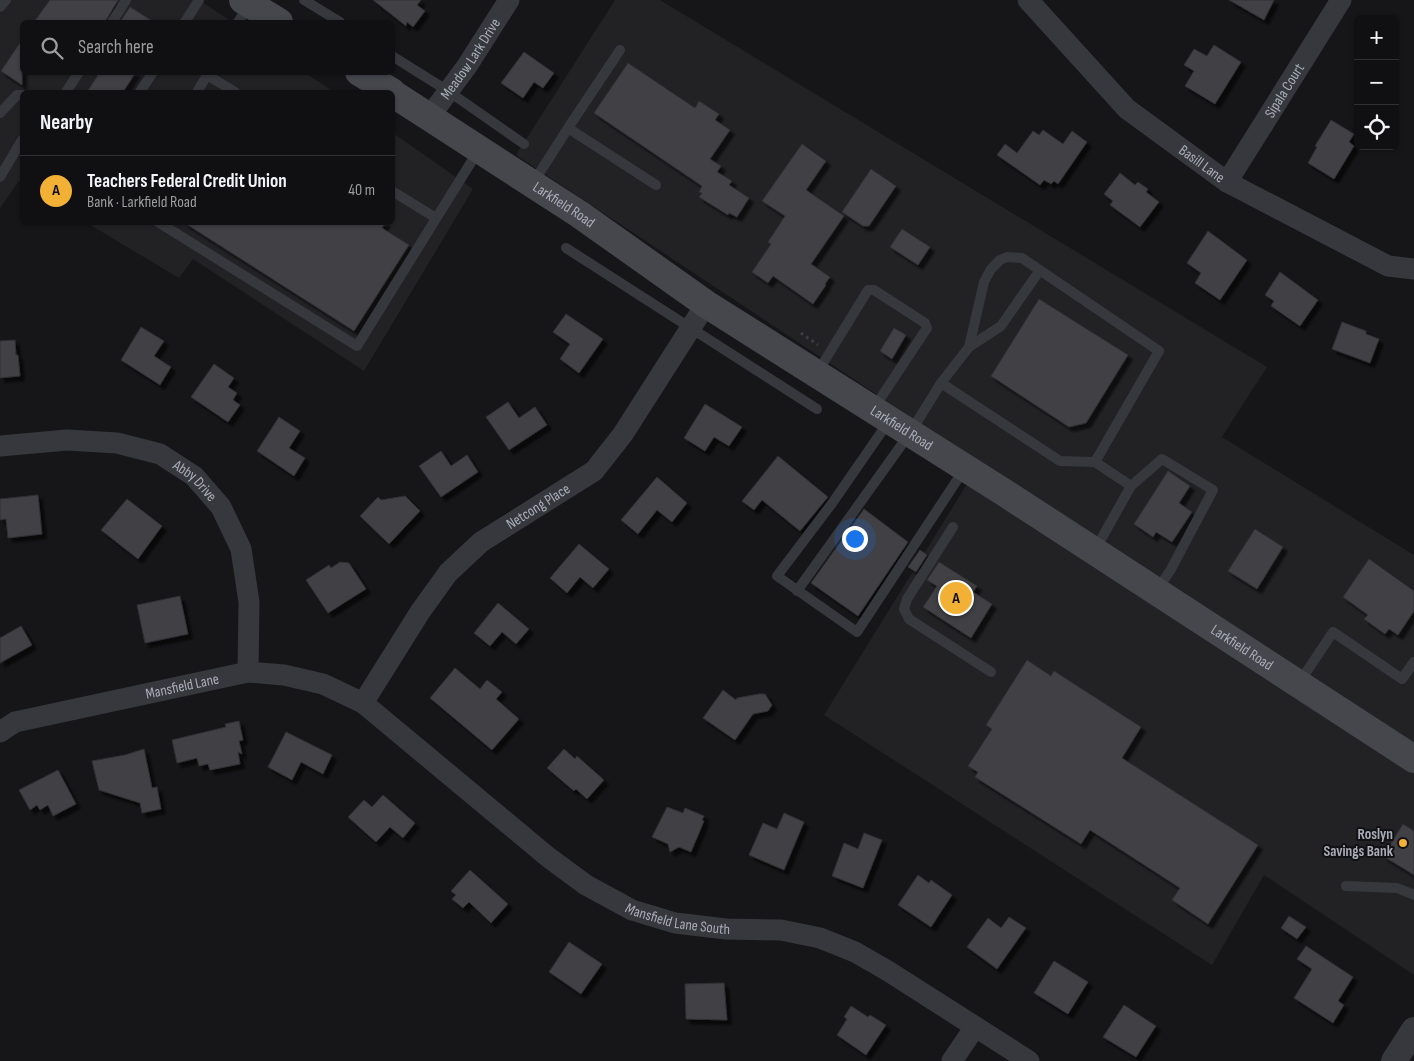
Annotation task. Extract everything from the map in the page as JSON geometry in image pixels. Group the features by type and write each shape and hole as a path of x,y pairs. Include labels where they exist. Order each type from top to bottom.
{"main road":[{"path":"243,9 273,20"},
{"name":"Larkfield Road","path":"364,75 387,90"},
{"name":"Larkfield Road","path":"395,95 579,214 706,304 965,468 1414,759"}],"street":[{"name":"Meadow Lark Drive","path":"430,116 509,0"},
{"name":"Basill Lane","path":"1028,0 1127,109 1227,182 1388,266 1414,269"},
{"name":"Sipala Court","path":"1227,182 1340,0"},
{"name":"Netcong Place","path":"363,703 420,612 448,572 481,542 594,470 623,434 706,304"},
{"name":"Abby Drive","path":"0,446 67,440 118,443 160,454 194,476 221,507 241,550 249,602 248,672"},
{"name":"Mansfield Lane","path":"0,732 14,722 248,672 284,675 323,684 363,703"},
{"name":"Mansfield Lane South","path":"363,703 548,857 586,885 632,910 675,923 726,929 781,930 820,938 855,952 872,962 1029,1061"},
{"path":"952,1061 975,1027"},
{"path":"1394,1061 1414,1030"}],"lane":[{"path":"0,8 6,0"},
{"path":"113,20 126,0"},
{"path":"186,20 199,0"},
{"path":"304,0 337,20"},
{"path":"532,184 620,50"},
{"path":"395,58 448,91 524,144"},
{"path":"67,90 77,75"},
{"path":"141,90 151,75"},
{"path":"198,90 207,75"},
{"path":"210,75 232,90"},
{"path":"0,114 17,96 20,95"},
{"path":"568,128 656,185"},
{"path":"0,177 20,143"},
{"path":"163,225 357,346 479,149"},
{"path":"395,193 436,218"},
{"path":"566,248 817,409"},
{"path":"969,347 984,282 1000,260 1007,257 1022,258 1159,351 1094,462"},
{"path":"965,468 857,632 777,576 891,421 941,383 969,347 1001,326 1040,270"},
{"path":"797,590 891,421 927,328 926,323 874,290 868,290 816,374"},
{"path":"941,383 1060,461 1094,462 1131,486"},
{"path":"1094,551 1131,486 1162,459 1213,490 1170,571 1156,592"},
{"path":"952,528 907,599 904,609 909,620 992,672"},
{"path":"1299,684 1333,632 1402,679 1414,662"},
{"path":"1346,886 1397,888 1414,895"}],"shaded area":[{"path":"0,0 199,0 229,20 20,20 20,75 308,75 331,90 20,90 20,182 0,208"},
{"path":"615,0 660,0 1267,367 1222,437 1414,555 1414,975 1264,875 1212,965 824,715 980,463 516,155"},
{"path":"395,134 473,189 364,371 193,259 179,278 90,225 395,225"}],"building":[{"path":"50,0 118,0 106,20 35,20"},
{"path":"373,0 421,0 417,5 425,11 413,27 407,22 406,26"},
{"path":"1229,0 1274,0 1264,20"},
{"path":"130,7 151,20 121,20"},
{"path":"20,43 20,75 22,75 22,85 1,71"},
{"path":"1214,45 1241,62 1215,104 1185,86 1194,71 1184,65 1194,49 1207,56"},
{"path":"524,52 554,73 543,88 534,82 523,98 501,83"},
{"path":"628,63 695,108 699,101 719,114 715,120 730,130 710,159 721,166 717,172 732,181 729,185 749,198 737,217 729,213 728,215 699,197 702,193 699,192 702,186 594,113"},
{"path":"98,75 134,75 124,90 88,90"},
{"path":"1331,120 1354,134 1349,142 1354,146 1334,179 1308,163 1317,147 1315,146"},
{"path":"1043,130 1063,144 1072,131 1087,142 1058,184 1054,181 1051,184 1044,180 1040,185 997,155 1005,144 1017,153 1033,131 1039,135"},
{"path":"802,144 826,161 806,190 844,216 811,264 830,277 813,304 773,276 768,283 752,272 771,244 768,242 785,216 762,201"},
{"path":"871,169 896,186 869,226 863,226 842,212"},
{"path":"1120,173 1135,185 1138,182 1148,189 1146,192 1159,202 1140,227 1110,205 1113,201 1104,194"},
{"path":"188,225 384,225 382,228 409,245 354,331"},
{"path":"902,229 930,247 918,265 890,247"},
{"path":"1208,231 1247,260 1220,300 1195,283 1201,273 1187,263"},
{"path":"1280,272 1318,300 1300,326 1271,306 1274,301 1265,295"},
{"path":"1039,299 1128,355 1086,423 1069,427 991,376"},
{"path":"566,314 603,339 579,373 560,359 570,344 553,332"},
{"path":"1342,322 1366,331 1366,334 1379,339 1370,363 1332,349"},
{"path":"141,327 164,341 154,356 171,367 160,385 121,360"},
{"path":"894,328 906,335 892,359 880,351"},
{"path":"15,340 20,376 0,378 0,341"},
{"path":"214,364 234,378 228,387 237,393 233,400 240,405 228,422 191,397"},
{"path":"508,402 519,418 535,407 547,425 509,450 486,417"},
{"path":"705,404 742,427 729,446 714,437 705,451 684,438"},
{"path":"279,417 300,431 289,448 305,458 294,476 257,451"},
{"path":"441,451 451,466 467,455 478,472 441,497 419,466"},
{"path":"778,456 828,497 800,531 762,500 754,510 742,501"},
{"path":"1168,471 1190,486 1179,503 1192,512 1172,542 1156,532 1153,537 1134,524"},
{"path":"657,477 687,503 672,522 657,510 638,534 621,520"},
{"path":"38,495 42,534 8,538 6,519 0,520 0,499"},
{"path":"405,496 420,511 389,544 360,516 378,497 381,500"},
{"path":"127,499 162,526 138,559 101,530"},
{"path":"864,509 908,542 858,616 811,583"},
{"path":"1255,529 1283,547 1257,589 1228,571"},
{"path":"579,544 609,569 593,588 580,577 567,593 550,578"},
{"path":"920,550 927,555 916,572 908,567"},
{"path":"1369,559 1414,591 1414,611 1398,635 1389,629 1385,634 1364,619 1368,615 1343,597"},
{"path":"340,562 349,563 366,589 328,613 306,580 329,565 331,568"},
{"path":"939,562 977,586 973,592 992,604 971,638 923,607 937,586 927,580"},
{"path":"180,596 188,634 145,643 137,605"},
{"path":"498,603 529,629 516,644 502,632 490,646 474,633"},
{"path":"21,626 32,645 0,663 0,638"},
{"path":"1027,660 1051,676 1054,671 1141,727 1122,758 1258,845 1208,924 1172,900 1180,888 1090,830 1081,844 975,777 978,772 968,766 992,729 986,725"},
{"path":"455,668 480,689 487,680 502,692 496,699 519,719 492,750 430,698"},
{"path":"723,690 736,700 737,698 765,694 772,705 768,711 753,714 735,740 703,718"},
{"path":"239,721 243,740 239,741 242,754 238,752 240,764 210,770 208,764 199,766 197,758 177,763 172,740 226,727 225,724"},
{"path":"286,732 332,755 323,774 301,762 292,780 268,767"},
{"path":"144,749 152,788 157,787 161,809 142,813 140,803 99,790 92,761 125,755"},
{"path":"564,749 575,759 577,756 604,780 587,799 576,789 574,791 547,768"},
{"path":"58,770 76,804 53,816 48,805 40,810 37,805 30,810 19,790"},
{"path":"383,795 415,823 403,838 390,827 376,842 348,817 364,800 372,807"},
{"path":"667,807 683,813 685,808 704,816 702,820 704,821 691,852 679,847 670,852 668,844 652,837"},
{"path":"784,813 804,822 784,870 749,855 763,823 777,829"},
{"name":"Roslyn Savings Bank","path":"1403,824 1414,831 1414,875 1383,856"},
{"path":"864,833 882,840 863,888 832,876 844,843 858,849"},
{"path":"470,870 508,904 491,923 469,902 463,908 452,899 456,895 451,891"},
{"path":"918,875 929,883 931,880 952,895 931,927 898,905"},
{"path":"1289,916 1306,927 1297,939 1281,928"},
{"path":"1009,917 1026,928 997,969 967,947 988,918 1001,928"},
{"path":"569,942 602,964 581,994 549,972"},
{"path":"1306,946 1353,977 1338,1001 1344,1005 1333,1023 1294,998 1312,969 1297,959"},
{"path":"1054,961 1088,982 1068,1014 1034,993"},
{"path":"724,983 727,1020 686,1019 685,984"},
{"path":"1124,1005 1156,1026 1136,1057 1103,1037"},
{"path":"851,1006 868,1017 870,1015 886,1025 866,1055 837,1035 847,1019 844,1017"}],"place":[{"name":"Teachers Federal Credit Union","path":"956,598"},
{"name":"Roslyn Savings Bank","path":"1403,843"}]}
